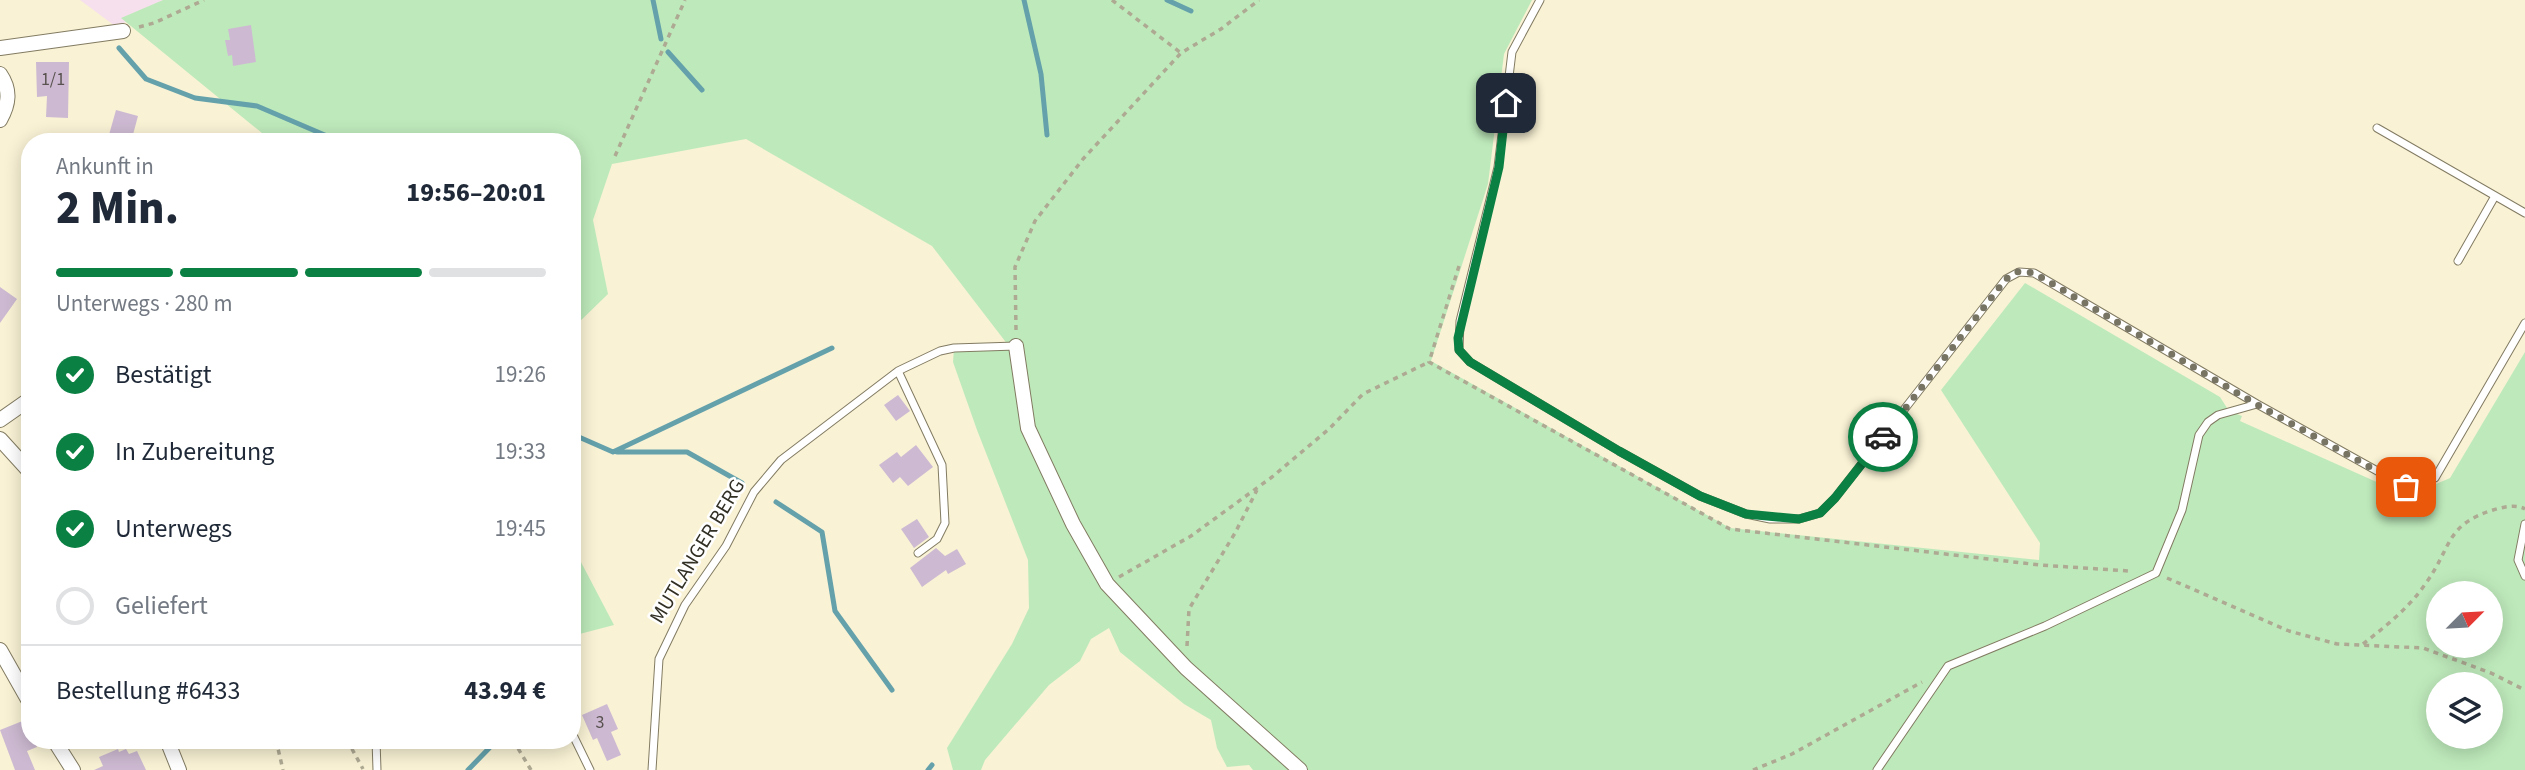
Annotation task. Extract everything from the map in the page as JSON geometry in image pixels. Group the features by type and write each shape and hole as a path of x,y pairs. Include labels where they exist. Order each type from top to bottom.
{"street":[{"path":"0,48 123,31"},
{"path":"0,74 7,85 8,106 0,120"},
{"path":"1016,346 1028,428 1073,524 1107,584 1186,668 1300,770"},
{"path":"0,420 21,405"},
{"path":"0,439 21,462"},
{"path":"0,650 21,687"},
{"path":"60,749 73,770"},
{"path":"171,749 179,770"}],"lane":[{"path":"1540,0 1512,52 1499,167 1461,321 1459,350 1470,362 1619,451 1700,496 1746,514 1799,519 1820,513 1835,498 2006,279 2019,271 2034,273 2256,404 2406,487 2435,478 2525,323"},
{"path":"2377,128 2525,214"},
{"path":"2458,261 2496,196"},
{"name":"MUTLANGER BERG","path":"652,770 659,659 685,605 726,546 754,492 781,460 898,371 940,351 954,348 1016,346"},
{"path":"898,371 942,465 946,512 944,523 937,539 918,553"},
{"path":"1877,770 1948,666 2045,626 2156,573 2182,510 2190,463 2199,435 2208,422 2218,415 2256,404"},
{"path":"2525,524 2518,560 2525,576"},
{"path":"376,749 377,770"},
{"path":"580,749 590,770"}],"path":[{"path":"123,31 155,23 204,0"},
{"path":"615,156 685,0"},
{"path":"1112,0 1181,52"},
{"path":"1016,346 1015,267 1035,221 1083,159 1181,52 1221,29 1259,0"},
{"path":"1107,584 1191,536 1258,488 1329,429 1363,394 1429,362 1461,260"},
{"path":"1429,362 1730,529 2040,565 2156,573 2289,631 2337,644 2423,648 2491,673 2525,690"},
{"path":"1186,668 1189,609 1235,533 1258,488"},
{"path":"2361,645 2394,620 2426,583 2456,530 2473,517 2500,508 2521,506 2525,509"},
{"path":"1753,770 1792,754 1878,708 1948,666"},
{"path":"278,749 282,770"},
{"path":"352,749 364,770"},
{"path":"518,749 531,770"}],"shaded area":[{"path":"80,0 186,0 115,26"}],"green space":[{"path":"163,0 1532,0 1504,54 1488,184 1431,361 1730,528 2039,560 2040,543 1941,390 2025,283 2220,397 2229,411 2242,416 2240,421 2408,496 2450,478 2525,352 2525,770 1253,770 1249,765 1227,767 1217,748 1211,720 1184,704 1120,652 1109,628 1091,639 1080,661 1049,685 985,760 981,770 953,770 947,748 1012,644 1029,608 1028,560 953,362 954,348 1008,345 932,246 746,139 612,164 593,220 608,294 581,320 581,133 262,133 121,18"},
{"path":"581,562 614,625 581,634"}],"building":[{"path":"251,25 256,62 233,66 232,55 228,56 225,40 230,40 228,29"},
{"path":"36,62 69,62 68,118 46,117 47,96 37,97"},
{"path":"116,110 138,116 133,133 110,133"},
{"path":"0,287 17,299 0,323"},
{"path":"898,395 910,411 896,421 884,405"},
{"path":"916,445 933,467 908,486 900,477 893,483 879,465 897,452 901,457"},
{"path":"917,519 929,537 914,548 901,529"},
{"path":"936,548 945,556 957,549 966,564 948,574 946,570 922,587 910,568"},
{"path":"607,704 618,729 611,732 621,755 607,761 597,738 593,740 582,715"},
{"path":"21,722 21,749 32,749 27,751 35,770 15,770 0,730"},
{"path":"118,749 119,752 126,749 129,754 137,751 146,770 94,770 103,766 99,757"}],"waterway":[{"path":"653,0 661,39"},
{"path":"1024,0 1041,74 1047,135"},
{"path":"1167,0 1191,11"},
{"path":"119,48 146,79 195,98 257,106 320,133"},
{"path":"668,52 702,90"},
{"path":"581,438 613,452 832,348"},
{"path":"617,452 687,452 742,483"},
{"path":"776,502 822,532 835,611 892,690"},
{"path":"468,770 488,749"},
{"path":"928,770 932,765"}],"way so far":[{"path":"1883,437 2006,279 2019,271 2034,273 2256,404 2406,487"}],"route":[{"path":"1506,103 1499,167 1458,338 1459,350 1470,362 1700,496 1746,514 1770,519 1799,519 1820,513 1883,437"}]}
